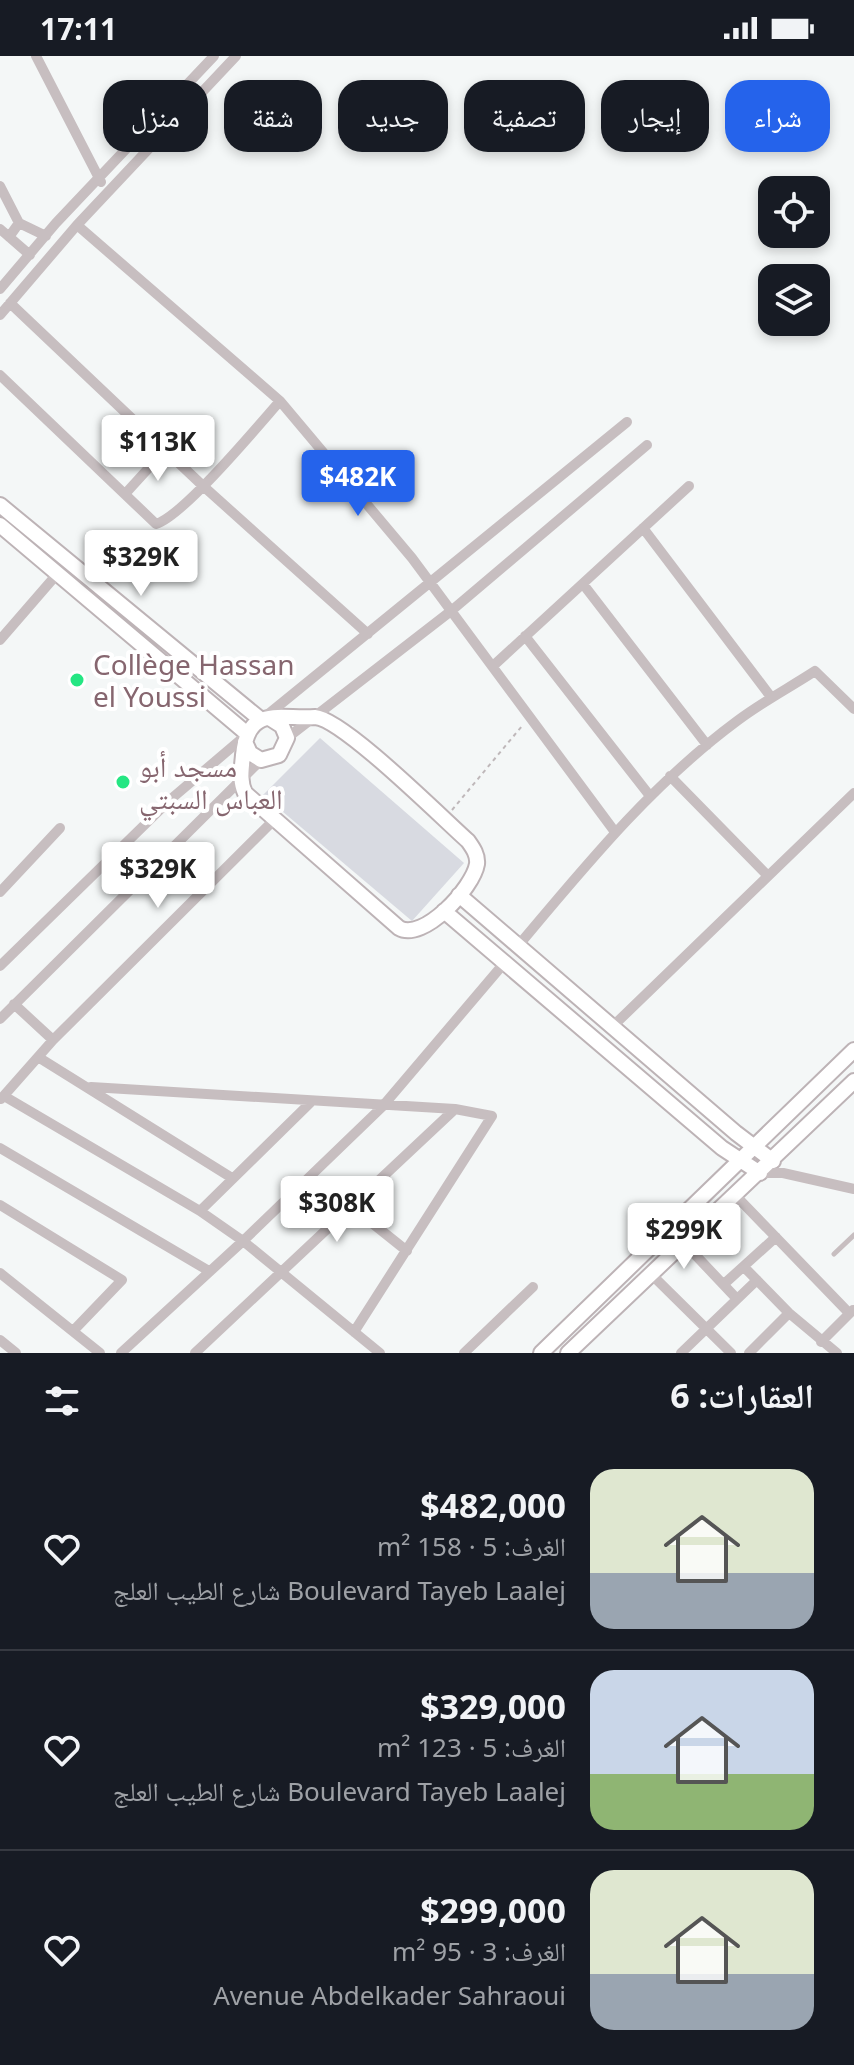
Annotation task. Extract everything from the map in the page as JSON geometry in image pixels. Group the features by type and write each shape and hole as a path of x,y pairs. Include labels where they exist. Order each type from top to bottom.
{"street":[{"path":"36,56 107,193"},
{"path":"0,289 214,56"},
{"path":"0,315 77,225 236,56"},
{"path":"0,186 19,223 46,236"},
{"path":"9,237 19,223"},
{"path":"77,225 280,401 382,520 615,832"},
{"path":"0,229 30,255"},
{"path":"10,303 202,485 368,634"},
{"path":"0,375 156,524 165,520 202,485 280,401"},
{"path":"0,966 171,799 627,422"},
{"path":"0,1019 261,760 279,755 287,738 451,611 647,445"},
{"path":"125,494 166,449"},
{"path":"493,666 689,486"},
{"path":"0,505 265,719 282,726 287,738"},
{"path":"1,527 245,737 250,753 261,760"},
{"path":"643,528 771,697"},
{"path":"0,640 58,573"},
{"path":"583,584 707,745"},
{"path":"525,636 650,796"},
{"path":"518,946 615,832 670,776 771,697 815,671 854,709"},
{"path":"245,737 241,778 245,793 273,821 405,932 421,930 444,911 459,895 477,861 468,841 324,717 265,719"},
{"path":"670,776 768,876"},
{"path":"612,1027 854,793"},
{"path":"273,821 53,1040 2,1098 200,1211 243,1241 380,1353"},
{"path":"0,892 60,828"},
{"path":"459,895 773,1161 783,1173"},
{"path":"444,911 738,1161 760,1173 783,1173 854,1189"},
{"path":"121,1353 382,1107 506,961"},
{"path":"14,1004 53,1040"},
{"path":"541,1353 854,1050"},
{"path":"38,1057 91,1087 232,1178"},
{"path":"568,1353 854,1081"},
{"path":"91,1087 488,1113 491,1120 354,1332"},
{"path":"200,1211 310,1103"},
{"path":"195,1353 455,1109"},
{"path":"0,1148 209,1271"},
{"path":"736,1196 852,1310 821,1342"},
{"path":"0,1205 122,1280 74,1330"},
{"path":"352,1207 407,1251"},
{"path":"724,1284 776,1237"},
{"path":"685,1244 737,1299"},
{"path":"744,1267 789,1313 837,1353"},
{"path":"0,1273 100,1353"},
{"path":"652,1275 731,1353"},
{"path":"681,1353 757,1280"},
{"path":"464,1353 533,1287"},
{"path":"749,1353 789,1313"},
{"path":"0,1340 16,1353"}],"lane":[{"path":"834,1254 854,1235"}],"path":[{"path":"444,820 530,715"}],"shaded area":[{"path":"320,738 464,863 412,921 263,795"}],"place":[{"name":"Collège Hassan el Youssi","path":"77,680"},
{"name":"مسجد أبو العباس السبتي","path":"123,782"}]}
